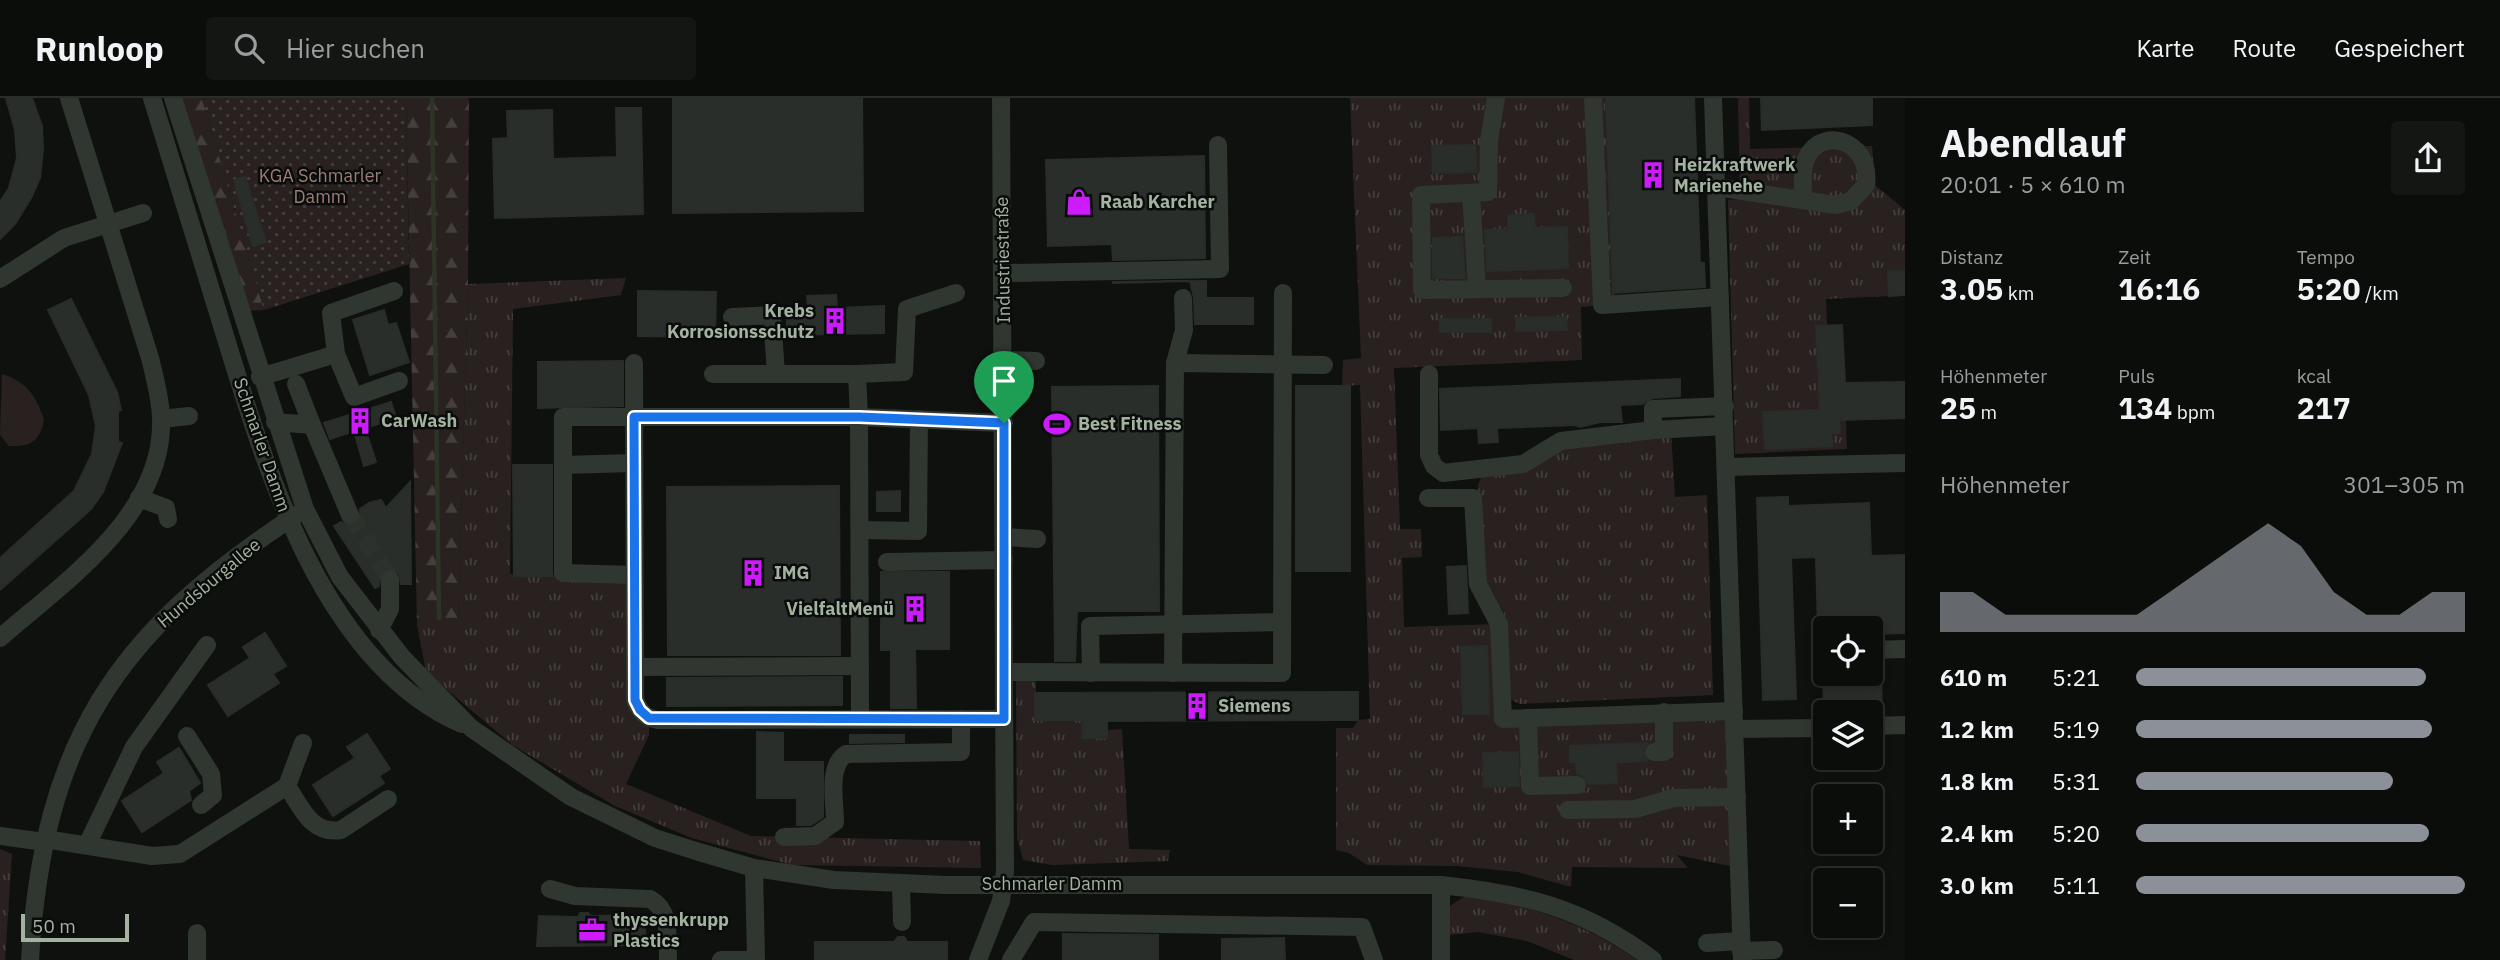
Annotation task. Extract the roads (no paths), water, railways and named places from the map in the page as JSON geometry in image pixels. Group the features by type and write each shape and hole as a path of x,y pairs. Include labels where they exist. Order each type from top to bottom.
{"street":[{"path":"0,638 110,539 139,498 157,453 161,419 150,359 69,98"},
{"name":"Schmarler Damm","path":"152,98 251,418 288,520 335,604 388,673 434,712 471,728"},
{"name":"Schmarler Damm","path":"173,98 260,377 305,509 340,577 379,629 471,728 539,777 611,818 655,838 754,868 834,880 901,884 1441,885 1496,891 1547,903 1590,919 1653,960"},
{"name":"Industriestraße","path":"978,960 1004,884 1001,98"},
{"path":"1496,98 1489,140 1488,192 1421,195 1422,290 1563,288"},
{"path":"1593,98 1602,305 1720,297"},
{"path":"1713,98 1741,951"},
{"path":"1010,273 1220,269 1219,145"},
{"path":"1716,187 1803,200"},
{"path":"1471,193 1477,289"},
{"path":"0,279 64,238 143,213"},
{"path":"394,291 331,313 336,354 354,397 399,382"},
{"path":"713,374 904,372 906,309 956,293"},
{"path":"1004,672 1282,673 1283,293"},
{"path":"1173,673 1175,363 1184,330 1183,298"},
{"path":"732,317 772,315 776,374"},
{"path":"260,377 336,354"},
{"path":"1004,360 1036,361"},
{"path":"634,363 635,700 640,710 649,718 1004,719"},
{"path":"1175,363 1324,365"},
{"path":"857,374 860,719"},
{"path":"1429,374 1429,455 1434,466 1443,473 1522,464 1561,441 1653,430 1724,426"},
{"path":"296,384 350,515"},
{"path":"1653,430 1653,409 1725,406"},
{"path":"161,419 189,416"},
{"path":"634,575 563,573 563,417 859,417 1004,423"},
{"path":"860,530 918,531 919,419"},
{"path":"275,422 312,425"},
{"path":"563,465 633,463"},
{"path":"1727,467 1905,463"},
{"path":"139,498 166,508 168,519"},
{"path":"1428,498 1473,498 1478,584 1499,624 1503,719 1734,710"},
{"name":"Hundsburgallee","path":"30,960 37,878 44,841 61,780 96,705 136,648 194,590 305,509"},
{"path":"1004,537 1037,539"},
{"path":"887,562 1004,560"},
{"path":"379,629 390,609 390,579"},
{"path":"1091,673 1090,626 1282,622"},
{"path":"87,845 134,747 207,645"},
{"path":"1883,650 1905,649"},
{"path":"635,667 860,666"},
{"path":"1654,752 1664,752 1664,712"},
{"path":"1528,718 1530,786 1577,785"},
{"path":"784,837 815,836 835,822 835,767 839,758 846,754 961,752 961,719"},
{"path":"1883,726 1905,726"},
{"path":"1735,729 1813,728"},
{"path":"187,736 214,780 213,795 201,805"},
{"path":"0,836 87,845 152,856 180,854 287,786 303,743"},
{"path":"287,786 312,824 332,831 341,830 388,799"},
{"path":"1568,810 1635,809 1674,798 1737,796"},
{"path":"721,960 756,960 754,868"},
{"path":"901,884 902,922"},
{"path":"1441,885 1441,960"},
{"path":"550,889 575,896 650,900 660,905 666,919 668,960"},
{"path":"1011,960 1034,922 1362,927 1374,960"},
{"path":"197,933 197,960"},
{"path":"1707,943 1741,951 1773,950"}],"waterway":[{"path":"432,98 439,618"}],"tunnel":[{"path":"350,515 390,579"}],"place":[{"name":"Heizkraftwerk Marienehe","path":"1653,175"},
{"name":"Raab Karcher","path":"1079,202"},
{"name":"Krebs Korrosionsschutz","path":"835,321"},
{"name":"CarWash","path":"360,421"},
{"name":"Best Fitness","path":"1057,424"},
{"name":"IMG","path":"753,573"},
{"name":"VielfaltMenü","path":"915,609"},
{"name":"Siemens","path":"1197,706"},
{"name":"thyssenkrupp Plastics","path":"592,930"}],"park label":[{"name":"KGA Schmarler Damm","path":"320,186"}]}
